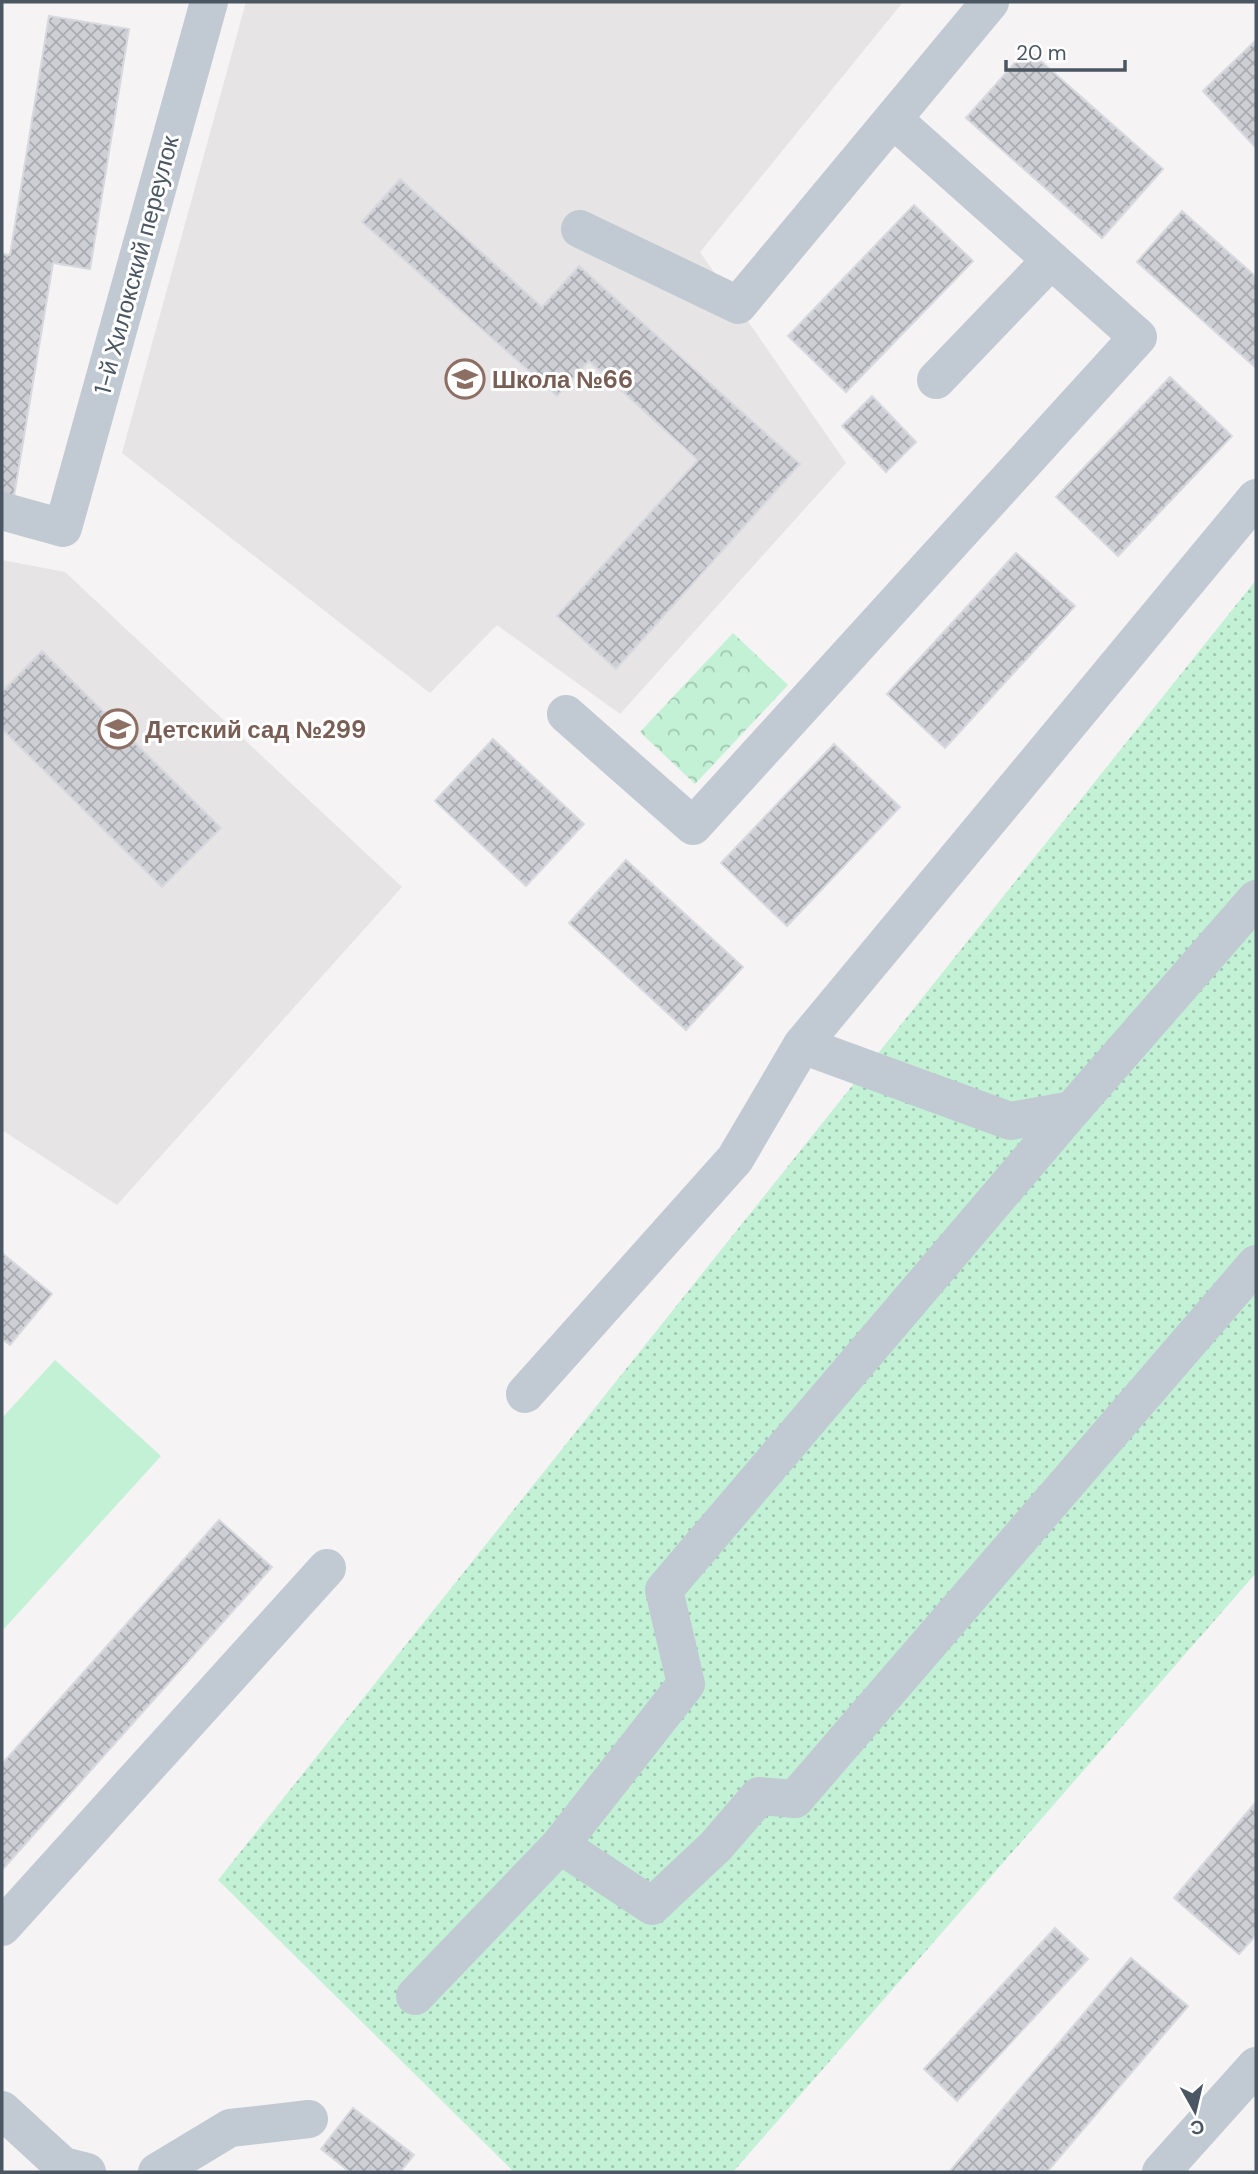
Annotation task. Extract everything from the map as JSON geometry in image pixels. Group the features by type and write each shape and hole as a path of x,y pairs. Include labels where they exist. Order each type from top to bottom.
{"street":[{"name":"1-й Хилокский переулок","path":"2,512 63,528 209,2"},
{"path":"580,229 738,305 990,2"},
{"path":"566,714 693,826 1138,337 894,120"},
{"path":"936,380 1051,260"},
{"path":"525,1394 735,1159 802,1045 1256,498"},
{"path":"415,1996 560,1845 686,1684 664,1590 1072,1110 1256,899"},
{"path":"802,1045 1010,1121 1072,1110"},
{"path":"560,1845 652,1906 716,1846 759,1796 795,1799 1256,1264"},
{"path":"2,1927 327,1568"},
{"path":"1161,2172 1256,2066"},
{"path":"2,2110 74,2170"},
{"path":"158,2172 230,2128 310,2119"}],"shaded area":[{"name":"Школа №66","path":"246,2 903,2 700,252 846,463 620,714 497,625 430,693 122,453"},
{"name":"Детский сад №299","path":"2,560 65,572 402,887 117,1205 2,1130"}],"green space":[{"path":"1256,580 1256,1573 733,2172 514,2172 218,1880"},
{"path":"733,633 788,685 695,784 640,732"},
{"path":"55,1360 161,1456 2,1631 2,1418"}],"building":[{"path":"49,16 129,29 90,269 53,263 14,496 2,494 2,254 10,255"},
{"path":"1256,40 1256,148 1203,91"},
{"path":"1027,49 1163,169 1102,238 966,118"},
{"path":"400,179 542,307 579,266 800,464 616,669 557,616 698,460 589,361 557,396 362,222"},
{"path":"914,205 973,261 846,392 788,336"},
{"path":"1182,211 1256,277 1256,368 1137,262"},
{"path":"1170,377 1232,436 1118,556 1056,497"},
{"path":"872,396 916,442 886,472 842,426"},
{"path":"1016,553 1075,606 945,748 887,694"},
{"path":"42,651 221,828 162,887 2,729 2,692"},
{"path":"493,739 584,824 526,886 435,801"},
{"path":"834,744 900,807 787,926 721,863"},
{"path":"626,860 743,967 686,1030 569,923"},
{"path":"2,1253 52,1294 10,1345 2,1339"},
{"path":"219,1520 272,1567 2,1870 2,1764"},
{"path":"1256,1802 1256,1935 1239,1954 1174,1898"},
{"path":"1055,1928 1088,1959 957,2101 924,2069"},
{"path":"1131,1958 1188,2006 1047,2172 949,2172"},
{"path":"353,2108 414,2155 400,2172 350,2172 321,2149"}],"place":[{"name":"Школа №66","path":"465,379"},
{"name":"Детский сад №299","path":"118,729"}]}
